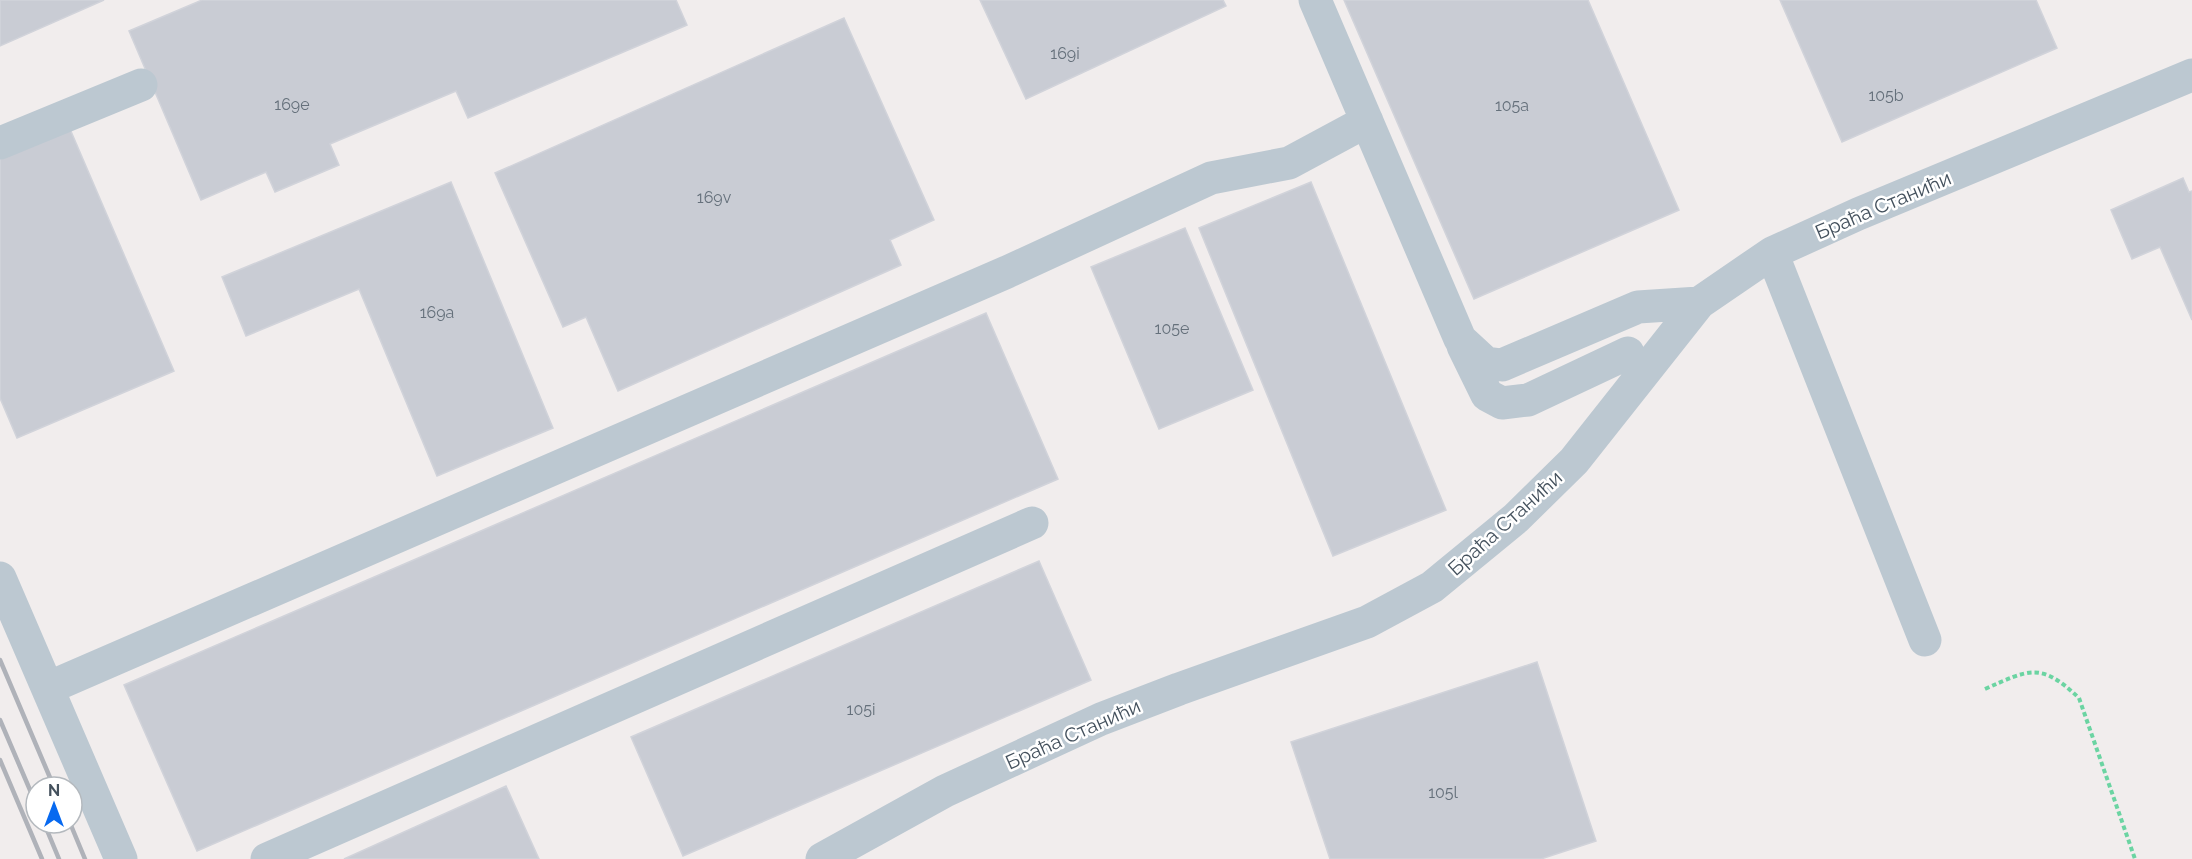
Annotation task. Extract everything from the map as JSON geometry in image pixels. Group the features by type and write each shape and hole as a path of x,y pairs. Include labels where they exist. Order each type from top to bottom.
{"street":[{"path":"1315,0 1460,339 1487,395 1502,403 1528,400 1628,353"},
{"name":"Браћа Станићи","path":"822,859 945,791 1101,719 1367,622 1432,587 1516,518 1574,460 1699,303 1772,253 1858,214 2192,75"},
{"path":"0,143 141,85"},
{"path":"48,688 1007,272 1211,178 1289,163 1367,121"},
{"path":"1772,253 1925,640"},
{"path":"1460,339 1486,363 1502,365 1638,307 1699,303"},
{"path":"267,859 1032,523"},
{"path":"0,578 121,859"}],"path":[{"path":"1985,689 2020,674 2040,672 2061,681 2079,698 2135,859"}],"building":[{"path":"0,0 104,0 0,46"},
{"path":"202,0 676,0 687,25 468,118 456,91 330,144 339,165 275,192 266,172 201,200 129,31"},
{"path":"980,0 1223,0 1226,6 1026,99"},
{"path":"1344,0 1588,0 1679,210 1474,299"},
{"path":"1780,0 2036,0 2057,48 1842,142"},
{"path":"844,18 934,220 890,240 901,265 618,391 586,317 563,327 495,173"},
{"path":"67,122 174,371 17,438 0,398 0,151"},
{"path":"2183,178 2189,192 2192,191 2192,320 2160,247 2132,259 2111,210"},
{"path":"451,182 553,428 437,476 359,289 246,336 222,277"},
{"path":"1311,182 1446,510 1333,556 1199,228"},
{"path":"1185,228 1253,390 1159,429 1091,267"},
{"path":"986,313 1058,479 197,851 124,685"},
{"path":"1039,561 1091,680 683,856 631,737"},
{"path":"1537,662 1596,841 1541,859 1330,859 1291,742"},
{"path":"506,786 539,859 344,859"}],"railway":[{"path":"0,660 49,775"},
{"path":"0,720 24,776"},
{"path":"0,760 42,859"},
{"path":"49,835 59,859"},
{"path":"75,835 85,859"}]}
